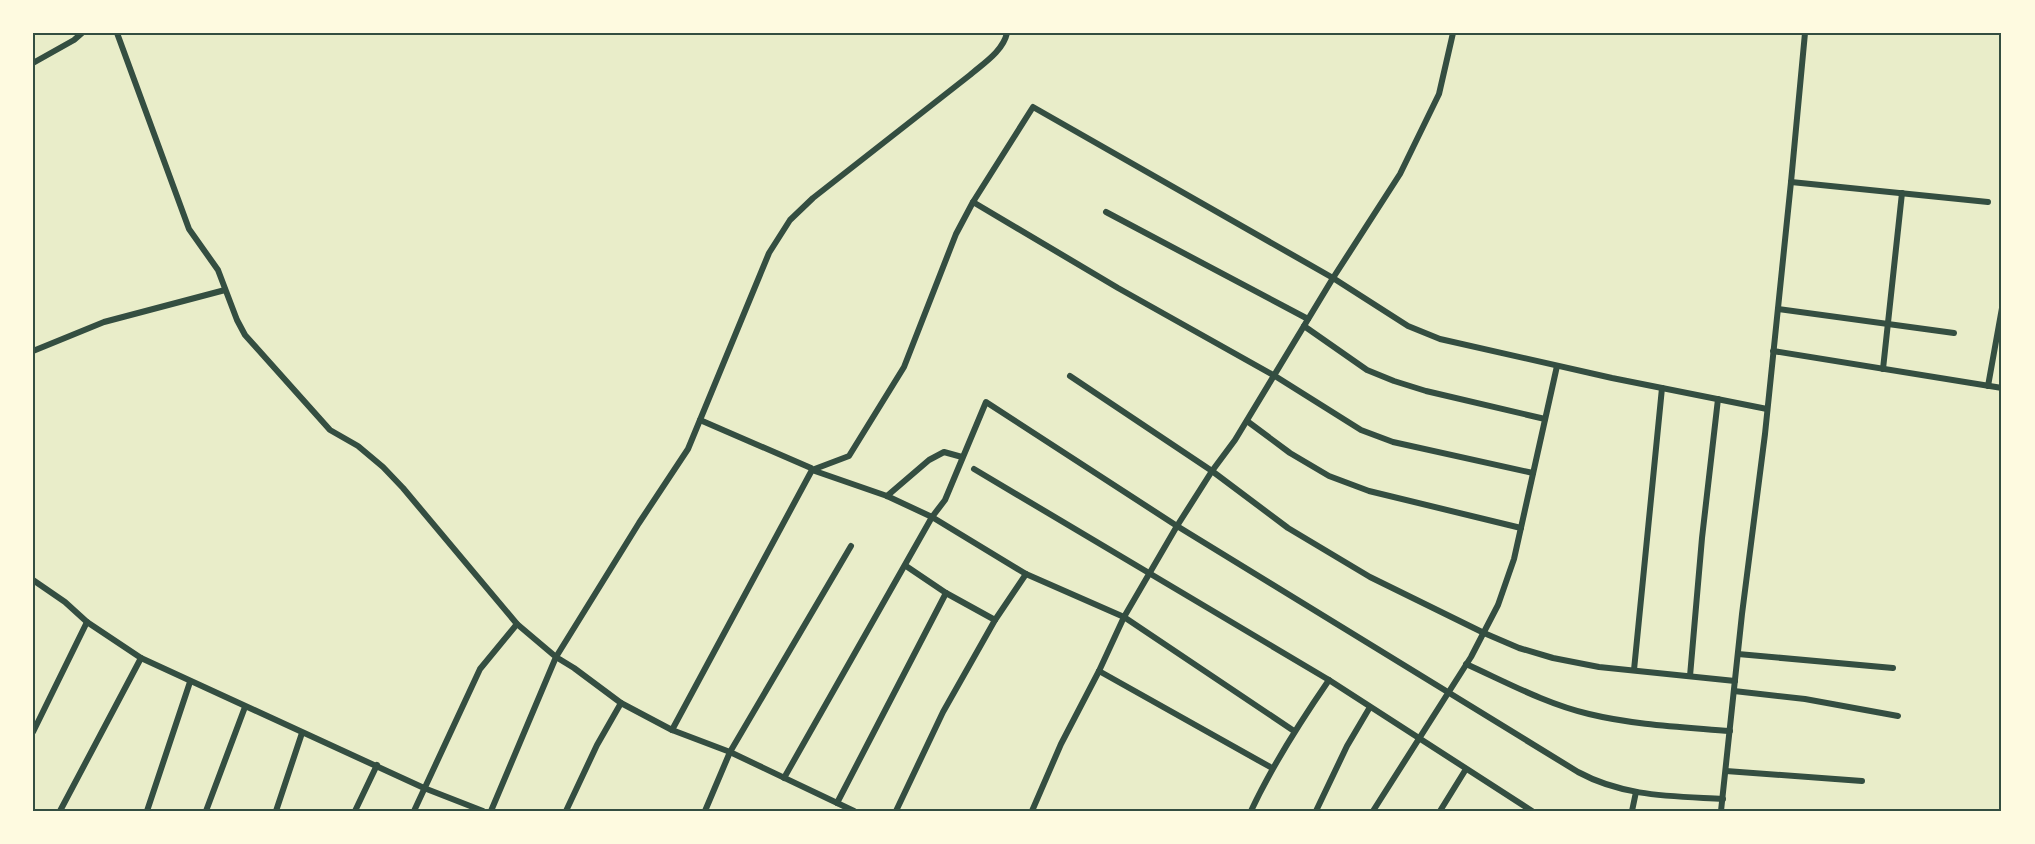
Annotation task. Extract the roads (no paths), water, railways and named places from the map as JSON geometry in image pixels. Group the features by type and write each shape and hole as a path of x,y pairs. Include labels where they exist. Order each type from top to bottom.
{"street":[{"path":"33,63 82,33"},
{"path":"117,33 189,230 218,270 245,335 330,430 358,446 383,467 517,624 556,657 621,703 672,730 730,752 854,811"},
{"path":"491,811 556,657 688,449 769,253 790,220 813,198 995,54 1006,40 1008,33"},
{"path":"1032,811 1061,744 1124,617 1177,526 1247,421 1333,278 1400,174 1438,94 1453,33"},
{"path":"1721,811 1778,309 1804,33"},
{"path":"672,730 812,470 849,456 904,368 956,234 973,202 1033,107 1333,278 1408,326 1440,339 1557,366 1767,409"},
{"path":"1791,182 1988,202"},
{"path":"1883,369 1902,193"},
{"path":"973,202 1118,288 1275,376 1361,430 1393,442 1533,473"},
{"path":"1106,212 1308,319"},
{"path":"33,351 104,322 225,290"},
{"path":"1988,386 2002,308"},
{"path":"1778,309 1954,333"},
{"path":"1304,326 1367,370 1394,381 1425,391 1545,419"},
{"path":"1773,351 2002,388"},
{"path":"1373,811 1466,664 1498,604 1514,560 1557,366"},
{"path":"1070,376 1212,471 1288,528 1370,577 1484,633 1520,648 1553,658 1599,667 1735,681"},
{"path":"1634,670 1662,388"},
{"path":"1690,676 1702,538 1718,399"},
{"path":"784,778 932,517 945,500 986,402 1177,526 1596,782 1619,790 1723,799"},
{"path":"700,420 812,470 887,496 932,517 1026,574 1124,617 1294,731"},
{"path":"1247,421 1290,453 1329,477 1369,491 1521,528"},
{"path":"887,496 928,460 944,452 962,457"},
{"path":"974,469 1329,680 1532,811"},
{"path":"705,811 730,752 851,546"},
{"path":"906,566 946,593 995,620"},
{"path":"896,811 943,712 995,620 1026,574"},
{"path":"33,581 65,602 87,622 141,658 424,788 483,811"},
{"path":"837,803 946,593"},
{"path":"33,732 87,622"},
{"path":"414,811 480,669 517,624"},
{"path":"1738,654 1893,668"},
{"path":"60,811 141,658"},
{"path":"1466,664 1556,704 1589,714 1626,721 1730,731"},
{"path":"1099,671 1272,768"},
{"path":"1251,811 1272,768 1294,731 1329,680"},
{"path":"147,811 190,682"},
{"path":"1734,691 1805,699 1898,716"},
{"path":"566,811 597,745 621,703"},
{"path":"206,811 245,707"},
{"path":"1316,811 1347,746 1370,707"},
{"path":"276,811 302,733"},
{"path":"355,811 377,765"},
{"path":"1440,811 1467,769"},
{"path":"1726,771 1862,781"},
{"path":"1632,811 1636,792"}]}
